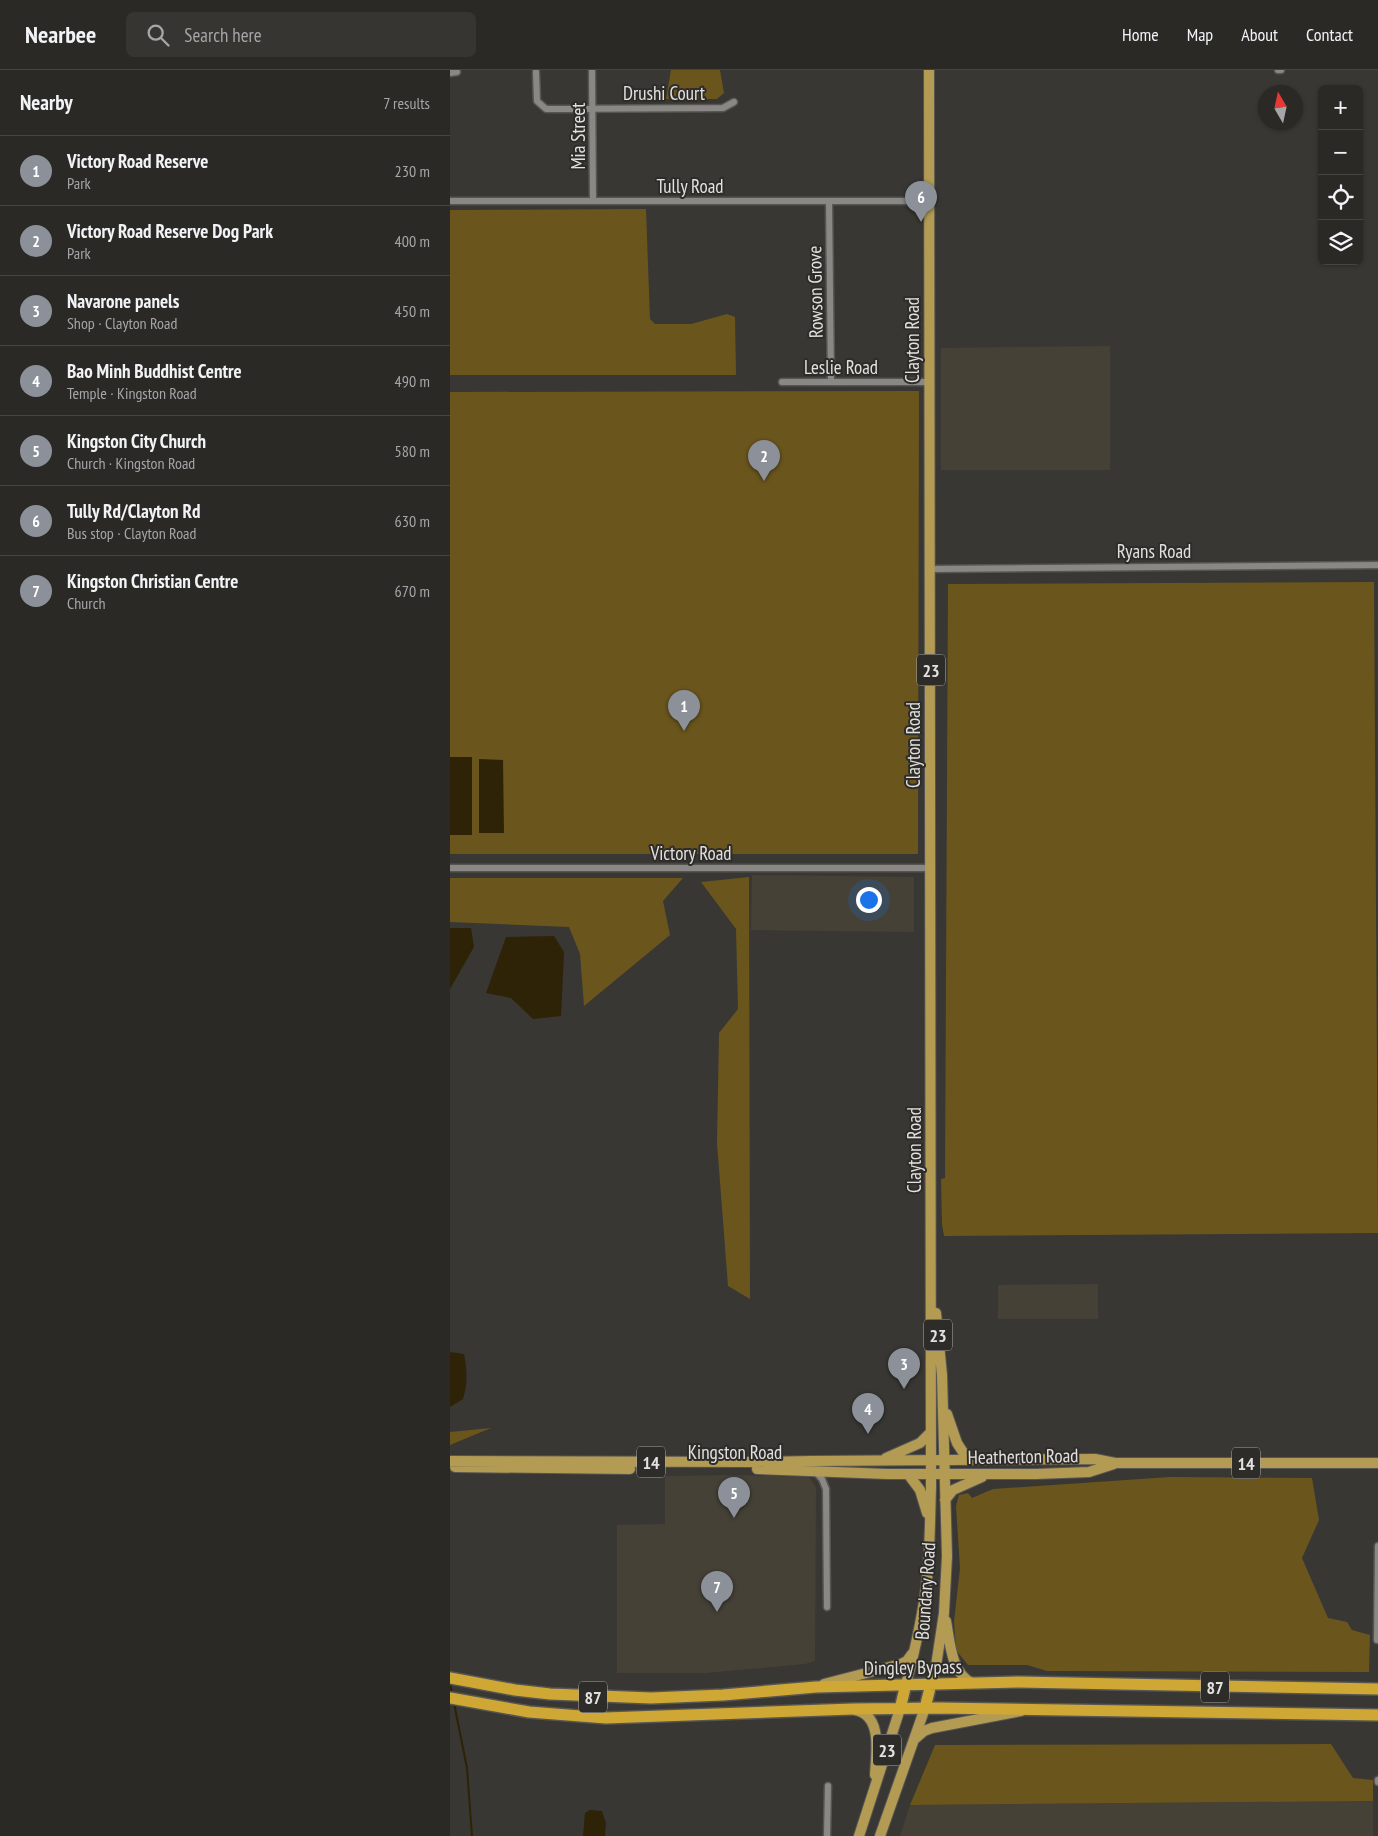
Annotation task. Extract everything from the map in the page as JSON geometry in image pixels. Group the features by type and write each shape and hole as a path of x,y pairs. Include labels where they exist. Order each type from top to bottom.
{"highway":[{"name":"Dingley Bypass","path":"450,1678 550,1694 651,1698 723,1695 816,1687 972,1683 1059,1682 1180,1687 1378,1689"},
{"name":"Boundary Road","path":"900,1708 906,1684"},
{"name":"Boundary Road","path":"925,1708 931,1684"},
{"name":"87","path":"450,1698 529,1712 606,1718 900,1708 1378,1715"}],"main road":[{"name":"Clayton Road","path":"929,70 932,1270 930,1460"},
{"name":"Clayton Road","path":"932,1270 943,1397 944,1460"},
{"path":"930,1392 943,1397 957,1443 968,1460"},
{"path":"875,1461 916,1446 930,1433"},
{"name":"Heatherton Road","path":"930,1460 1094,1460 1115,1463 1378,1463"},
{"name":"Boundary Road","path":"906,1684 925,1596 930,1528 930,1460"},
{"name":"Kingston Road","path":"450,1461 738,1462 930,1460"},
{"name":"Boundary Road","path":"931,1684 936,1666 944,1613 947,1556 944,1460"},
{"name":"Heatherton Road","path":"930,1474 1089,1472 1115,1463"},
{"name":"Kingston Road","path":"450,1467 556,1469 733,1468 930,1474"},
{"path":"908,1474 920,1490 930,1528"},
{"path":"945,1501 950,1492 957,1487 978,1478 1000,1474"},
{"path":"944,1613 958,1669 963,1677 972,1683"},
{"path":"816,1687 901,1664 909,1658 915,1648"},
{"name":"Boundary Road","path":"859,1836 900,1708"},
{"name":"Boundary Road","path":"880,1836 925,1708"},
{"path":"853,1709 866,1714 874,1730 877,1745 873,1790"},
{"path":"916,1738 924,1731 932,1728 1027,1710"}],"street":[{"name":"Mia Street","path":"592,70 593,201"},
{"name":"Drushi Court","path":"536,72 537,100 546,109 723,108 734,102"},
{"name":"Tully Road","path":"450,200 929,201"},
{"name":"Rowson Grove","path":"829,202 831,382"},
{"name":"Leslie Road","path":"782,382 929,382"},
{"name":"Ryans Road","path":"930,569 1378,565"},
{"name":"Victory Road","path":"450,868 931,868"},
{"path":"814,1470 822,1479 826,1489 827,1607"},
{"path":"826,1489 830,1479 841,1472"},
{"path":"1377,1640 1378,1546"},
{"path":"828,1786 828,1836"}],"shaded area":[{"path":"671,70 720,70 724,93 717,99 666,99"},
{"path":"646,209 650,319 655,324 691,324 727,314 735,317 736,375 450,375 450,210"},
{"path":"1110,346 1110,470 941,470 941,348"},
{"path":"919,391 918,854 450,854 450,392"},
{"path":"1374,582 1378,1233 944,1236 941,1179 945,1178 948,584"},
{"path":"450,757 472,757 472,835 450,835"},
{"path":"479,759 503,760 504,833 479,833"},
{"path":"752,875 914,877 914,932 751,930"},
{"path":"749,877 750,1299 728,1286 717,1143 719,1033 738,1009 736,929 701,882"},
{"path":"450,878 683,878 663,901 670,935 584,1006 580,954 569,927 450,922"},
{"path":"450,928 471,928 474,947 450,989"},
{"path":"554,936 564,952 561,1016 533,1019 511,998 486,993 506,937"},
{"path":"1098,1284 1098,1319 998,1319 998,1285"},
{"path":"450,1352 464,1354 466,1387 463,1399 450,1407"},
{"path":"491,1428 450,1445 450,1432"},
{"path":"738,1475 809,1477 816,1487 815,1661 805,1664 706,1673 617,1673 617,1525 665,1524 665,1476"},
{"path":"1170,1477 1312,1478 1319,1520 1302,1558 1328,1618 1347,1622 1352,1630 1370,1635 1369,1672 1047,1671 1027,1665 968,1665 956,1650 954,1622 960,1568 956,1506 959,1495 968,1493 972,1498 993,1489"},
{"path":"1331,1744 1353,1778 1373,1780 1373,1801 910,1805 935,1745"},
{"path":"1373,1801 1373,1836 900,1836 910,1805"},
{"path":"590,1810 602,1811 606,1823 605,1836 583,1836 585,1813"}],"waterway":[{"path":"450,1683 452,1693"},
{"path":"454,1703 467,1768 472,1836"}],"place":[{"name":"Tully Rd/Clayton Rd","path":"921,222"},
{"name":"Victory Road Reserve Dog Park","path":"764,481"},
{"name":"Victory Road Reserve","path":"684,731"},
{"name":"Navarone panels","path":"904,1389"},
{"name":"Bao Minh Buddhist Centre","path":"868,1434"},
{"name":"Kingston City Church","path":"734,1518"},
{"name":"Kingston Christian Centre","path":"717,1612"}]}
